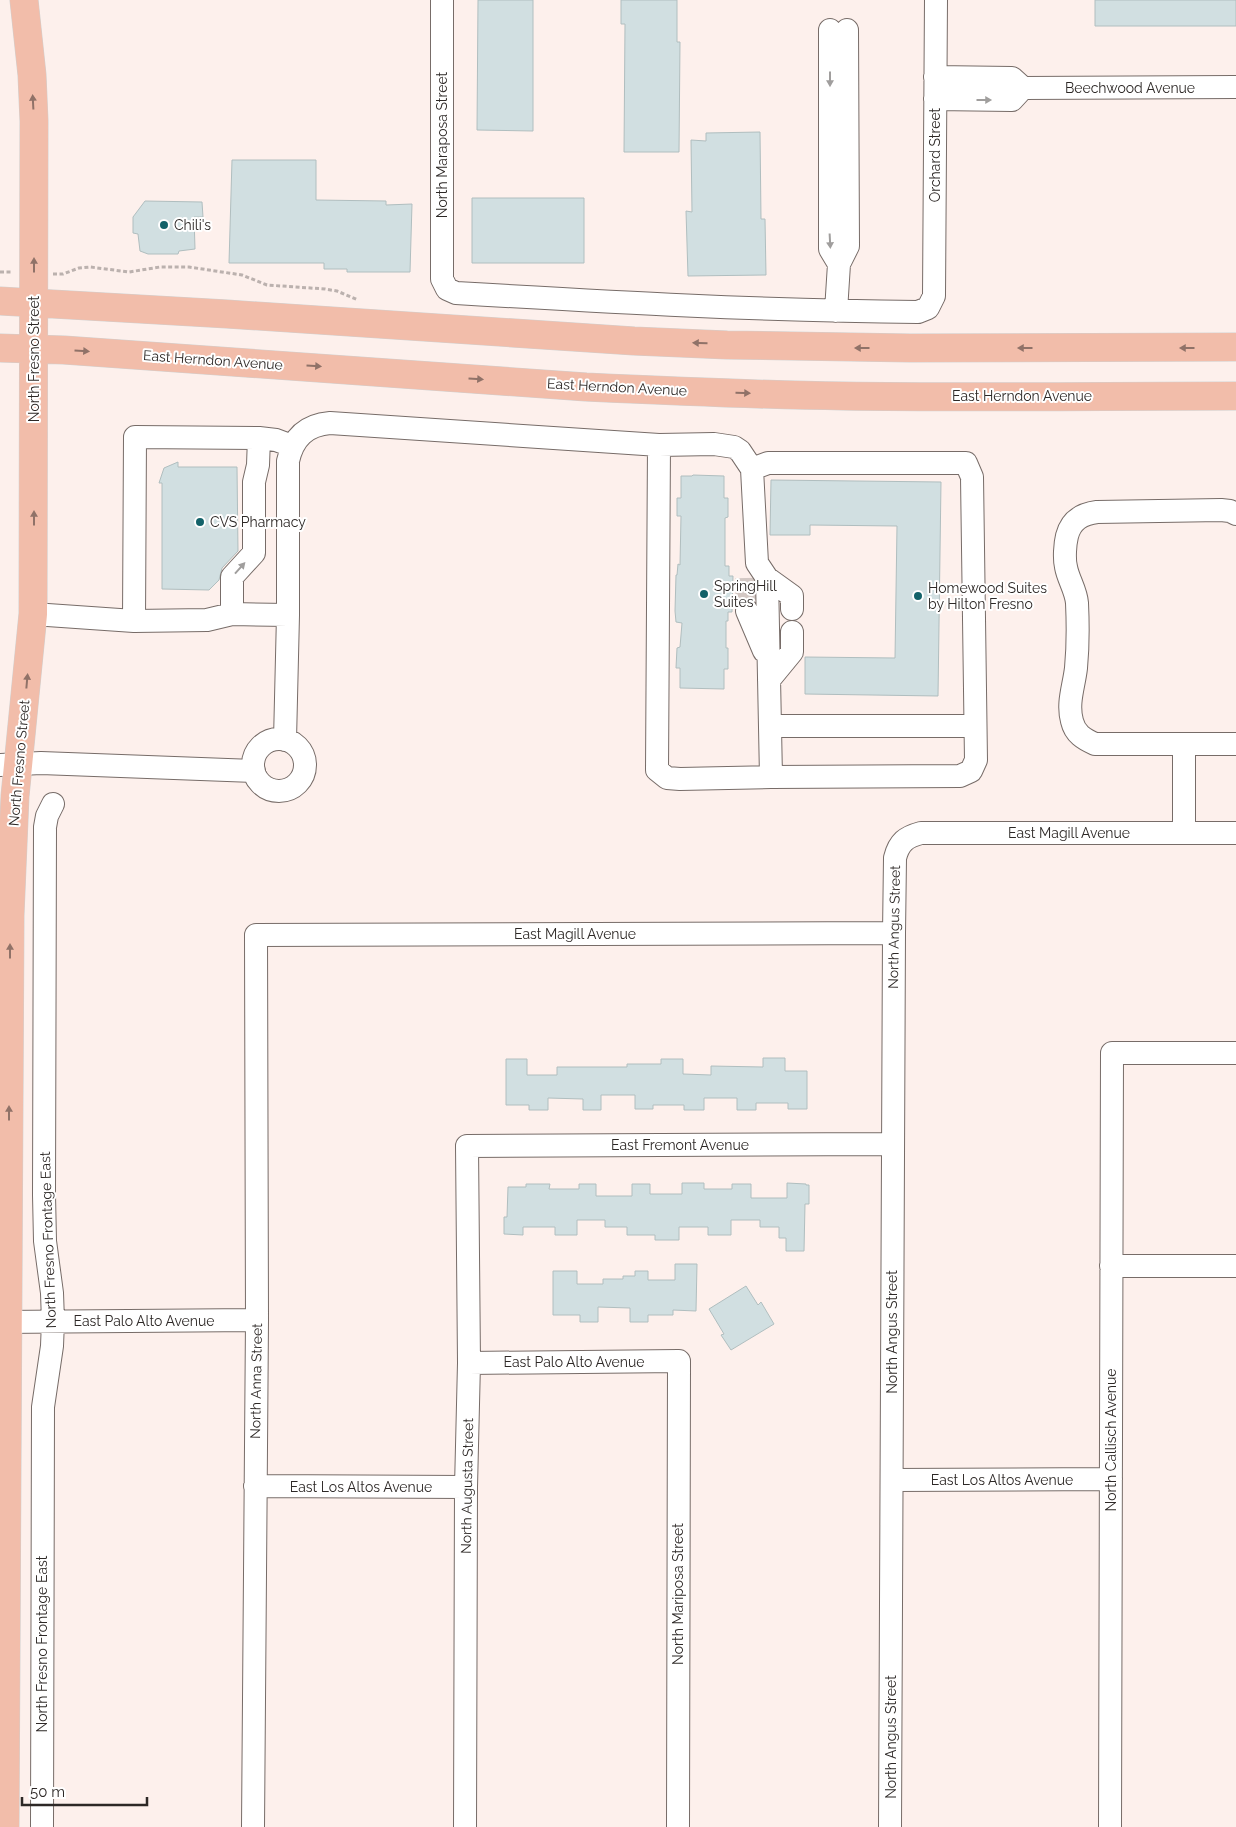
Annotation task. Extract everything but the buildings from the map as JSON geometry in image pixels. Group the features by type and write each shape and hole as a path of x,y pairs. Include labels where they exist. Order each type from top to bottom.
{"main road":[{"path":"7,0 8,11 28,29"},
{"name":"North Fresno Street","path":"5,1827 4,1322 12,853 10,764 34,614 34,121 28,29 24,0"},
{"path":"0,301 634,341 727,345 872,348 1236,348"},
{"name":"East Herndon Avenue","path":"0,348 34,348 586,387 674,391 920,397 1236,396"}],"street":[{"name":"North Maraposa Street","path":"442,0 442,279 447,289 456,293 612,303 836,311"},
{"name":"Orchard Street","path":"836,311 918,312 928,308 934,296 936,0"},
{"path":"836,311 839,264 830,249 838,30"},
{"name":"Beechwood Avenue","path":"935,77 1012,78 1023,88 1236,87"},
{"path":"935,99 1012,100 1023,88"},
{"path":"286,740 288,461 292,446 304,431 319,424 330,423 659,445 714,444 734,447 740,451 752,469 757,563 756,578 769,671 771,777"},
{"path":"134,621 135,437 259,438 276,440 292,446"},
{"path":"232,614 232,577 254,552 254,482 258,465 259,438"},
{"path":"659,445 657,770 667,778 680,780 771,777 960,776 971,771 976,760 972,477 966,464 768,464 752,469"},
{"path":"1236,514 1221,510 1087,513 1077,518 1066,536 1066,566 1077,601 1076,666 1070,714 1072,723 1078,733 1084,739 1095,744 1236,744"},
{"path":"756,578 792,596 792,610"},
{"path":"747,611 769,671"},
{"path":"34,614 134,621 207,620 232,614 288,615"},
{"path":"769,671 792,652 792,632"},
{"path":"770,726 975,726"},
{"path":"277,739 286,740 299,748 306,762 302,778 298,784 284,791 276,791 262,785 254,772 256,754 268,742 277,739"},
{"path":"1184,744 1184,833"},
{"path":"10,764 41,763 254,772"},
{"name":"North Fresno Frontage East","path":"42,1827 43,1407 52,1346 53,1321 52,1294 45,1241 44,1175 46,827 53,804"},
{"name":"East Magill Avenue","path":"904,839 921,833 1236,833"},
{"name":"North Angus Street","path":"890,1827 895,858 904,839"},
{"name":"East Magill Avenue","path":"256,935 894,934"},
{"name":"North Anna Street","path":"253,1827 258,1320 256,935"},
{"name":"North Callisch Avenue","path":"1110,1827 1112,1053 1236,1052"},
{"name":"East Fremont Avenue","path":"467,1146 893,1144"},
{"name":"North Augusta Street","path":"465,1827 466,1487 469,1363 467,1146"},
{"path":"1111,1266 1236,1266"},
{"name":"East Palo Alto Avenue","path":"4,1322 258,1320"},
{"name":"East Palo Alto Avenue","path":"469,1363 679,1361"},
{"name":"North Mariposa Street","path":"678,1827 679,1361"},
{"name":"East Los Altos Avenue","path":"892,1480 1111,1479"},
{"name":"East Los Altos Avenue","path":"255,1486 466,1487"}],"path":[{"path":"63,274 80,268 129,272 160,267 182,267 242,276 267,285 337,291 362,301"}],"tunnel":[{"path":"746,578 747,611"}],"place":[{"name":"Chili's","path":"164,225"},
{"name":"CVS Pharmacy","path":"200,522"},
{"name":"SpringHill Suites","path":"704,594"},
{"name":"Homewood Suites by Hilton Fresno","path":"918,596"}]}
